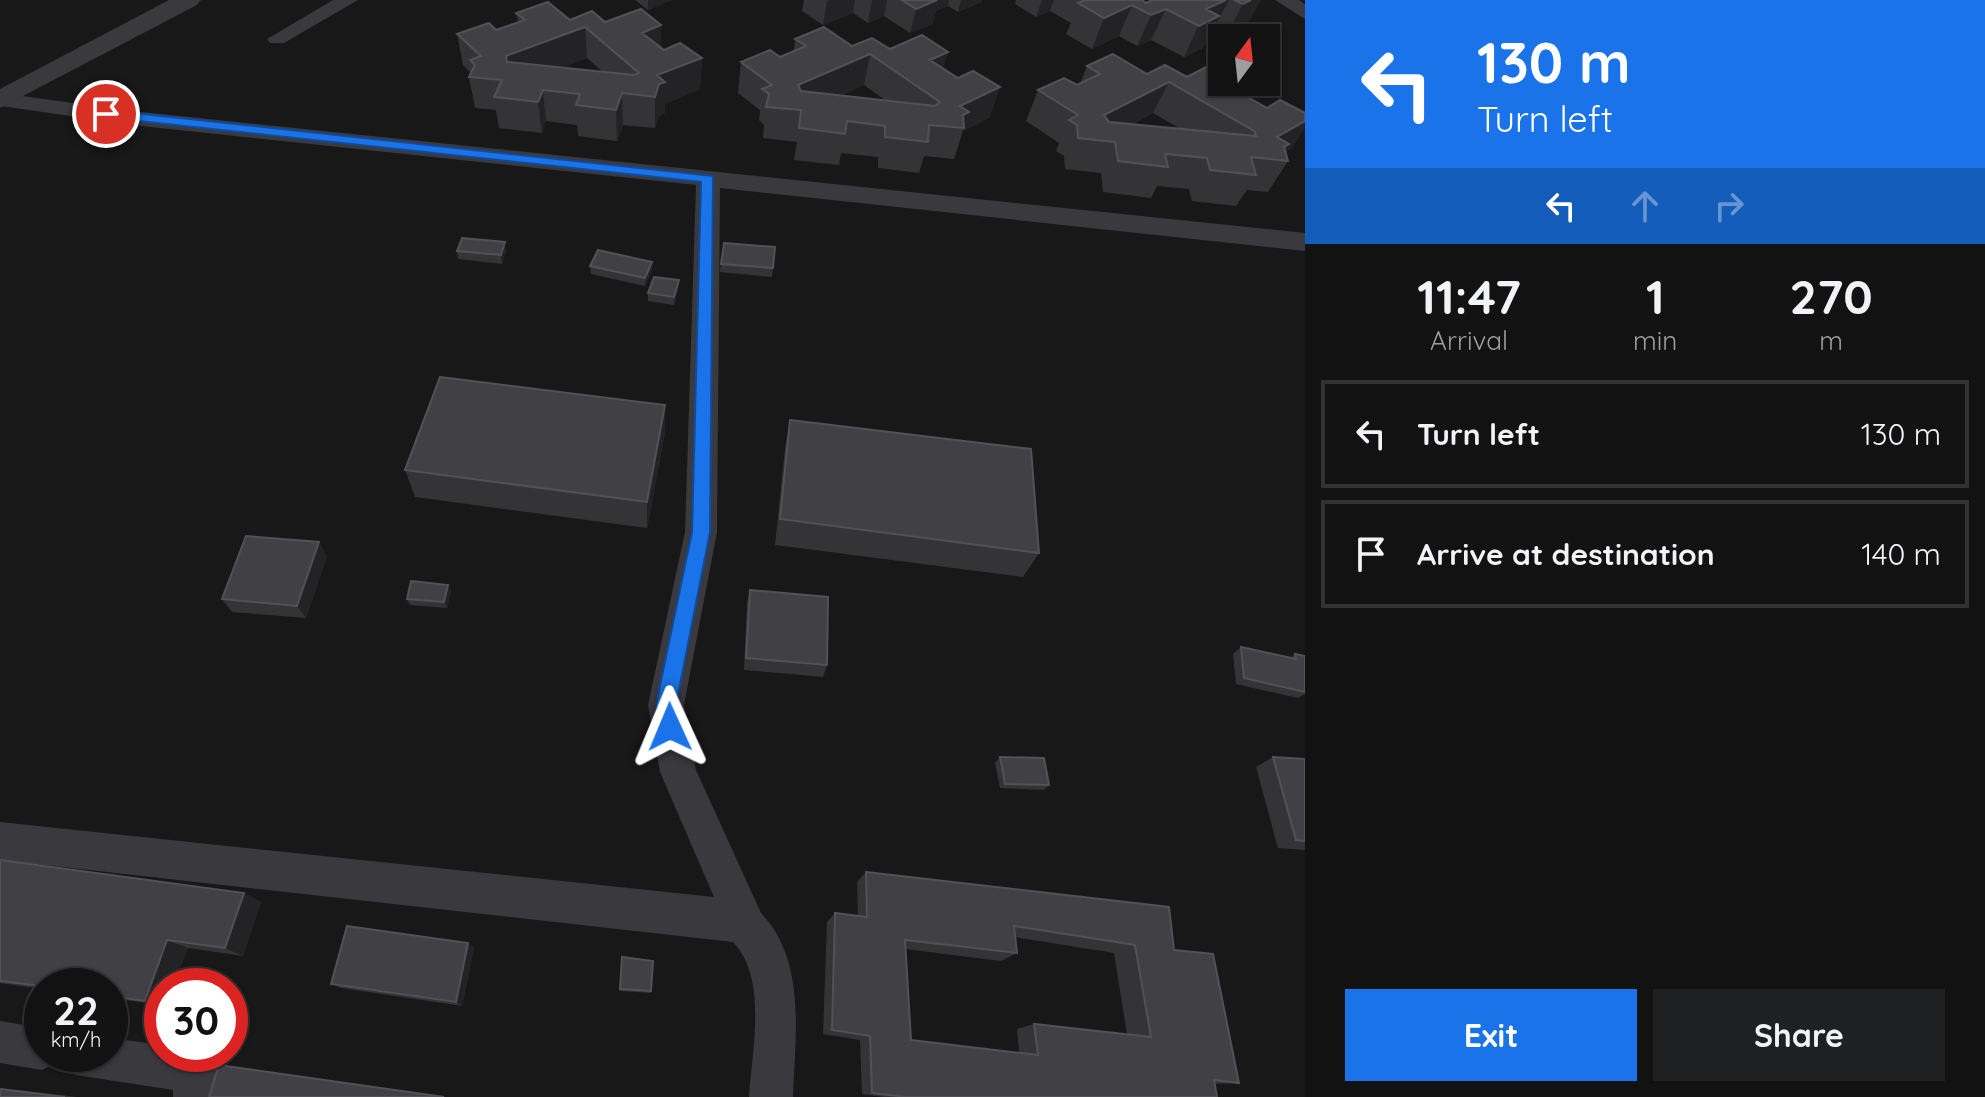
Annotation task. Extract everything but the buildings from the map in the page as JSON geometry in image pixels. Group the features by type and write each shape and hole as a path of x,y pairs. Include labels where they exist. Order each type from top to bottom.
{"street":[{"path":"1,100 188,0"},
{"path":"277,39 348,0"},
{"path":"1285,0 1305,13"},
{"path":"1,100 132,118 1305,242"},
{"path":"708,179 701,532 666,705 678,772 747,927 767,951 774,994 771,1097"},
{"path":"0,841 719,918 747,927"},
{"path":"0,1042 24,1046"},
{"path":"128,1062 196,1072 195,1097"}],"route":[{"path":"106,114 708,179 701,532 666,705 670,727"}]}
